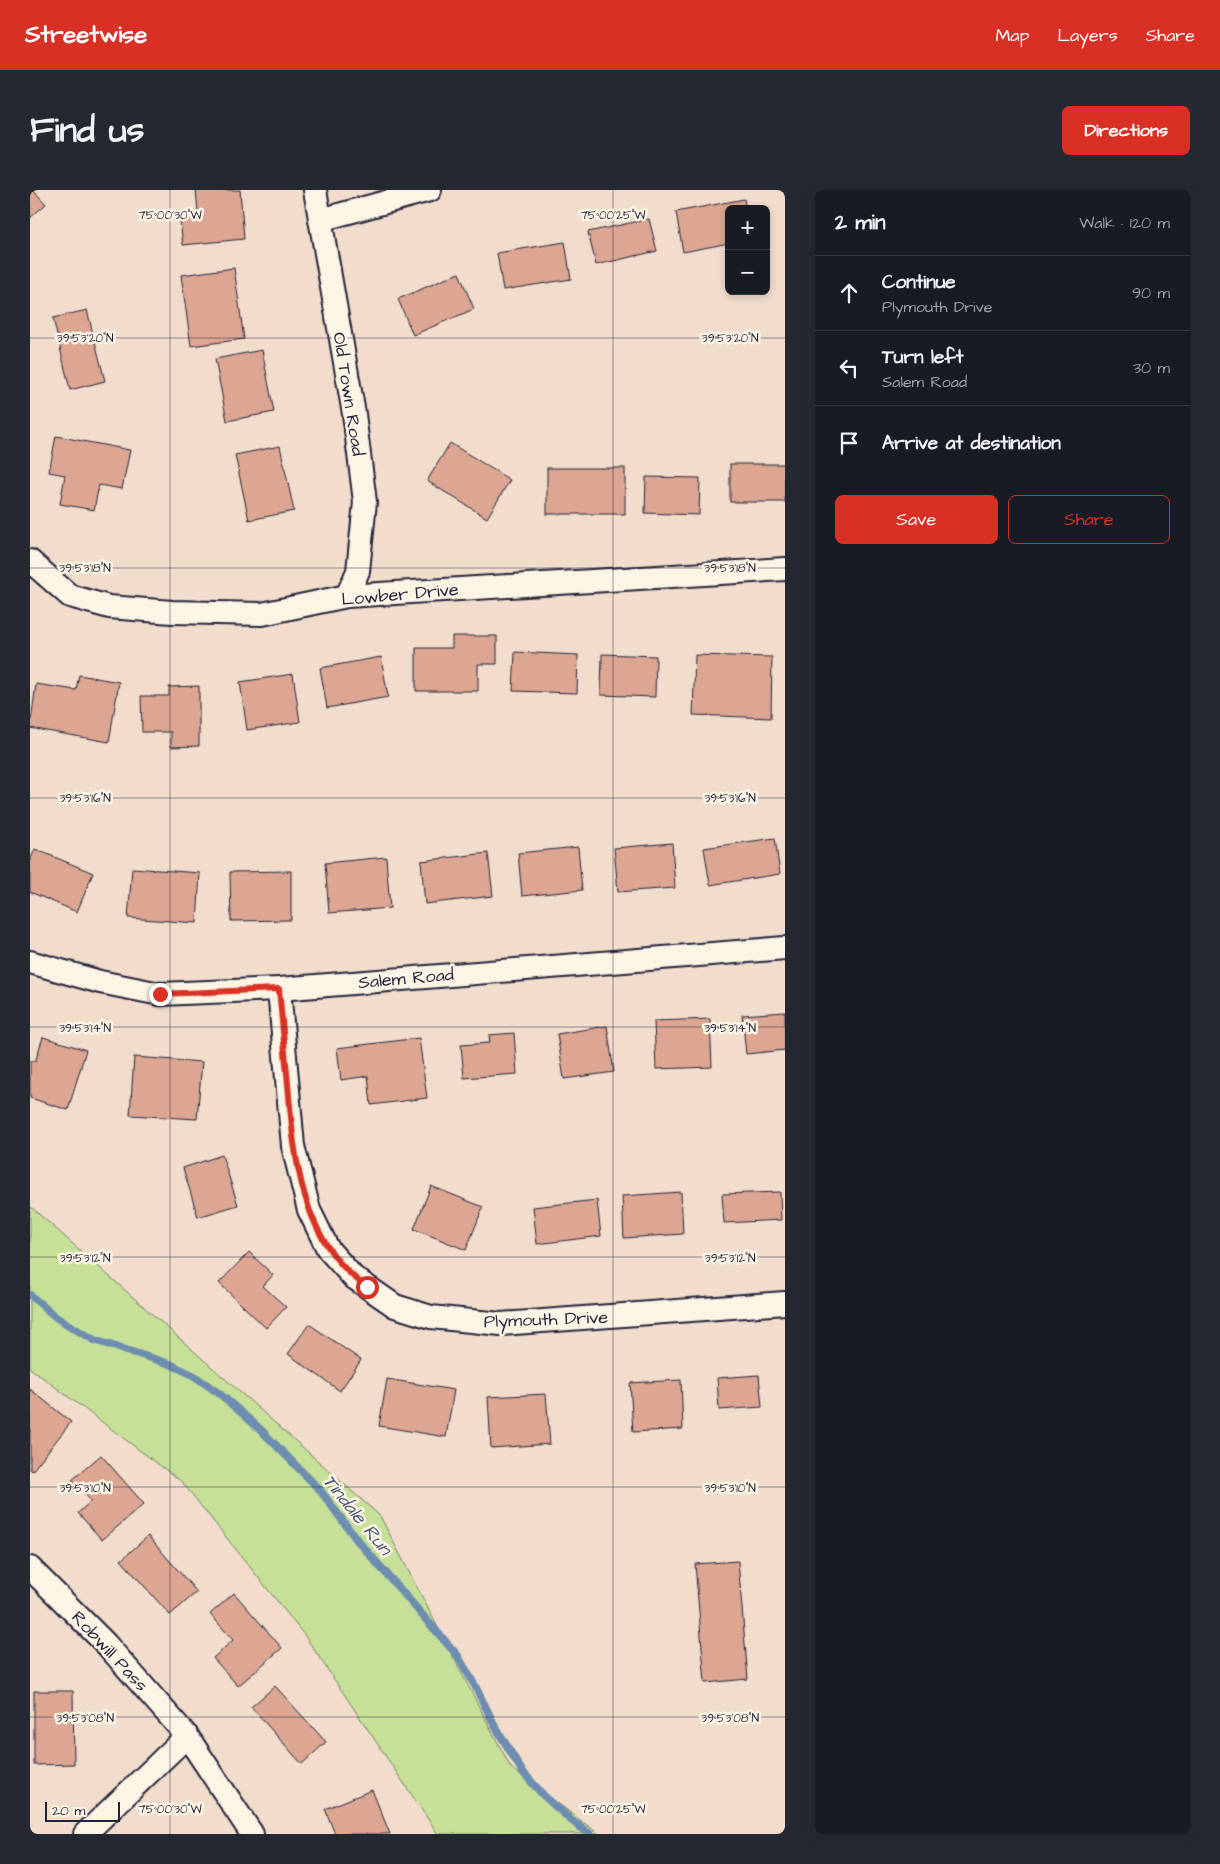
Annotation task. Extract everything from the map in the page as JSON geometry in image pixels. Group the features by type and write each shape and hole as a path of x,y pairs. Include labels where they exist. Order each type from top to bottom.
{"street":[{"name":"Old Town Road","path":"315,190 354,414 365,502 358,571 347,596"},
{"path":"320,220 430,190"},
{"name":"Lowber Drive","path":"30,562 70,596 109,607 172,612 262,614 347,596 785,568"},
{"name":"Salem Road","path":"30,962 100,982 160,994 279,989 785,948"},
{"name":"Plymouth Drive","path":"279,989 293,1146 309,1210 328,1249 353,1277 395,1306 431,1317 501,1324 785,1303"},
{"name":"Robwill Pass","path":"30,1568 106,1644 186,1736 252,1834"},
{"path":"85,1834 186,1736"}],"green space":[{"path":"30,1206 380,1516 511,1768 599,1834 438,1834 305,1636 182,1482 30,1368"}],"building":[{"path":"30,190 33,190 46,204 30,218"},
{"path":"196,190 240,190 244,239 183,245 180,221 198,212"},
{"path":"744,199 745,205 725,205 725,244 683,252 676,212"},
{"path":"649,219 657,251 596,265 588,232"},
{"path":"565,242 571,279 503,290 497,253"},
{"path":"234,268 244,339 191,346 181,275"},
{"path":"459,273 474,309 413,335 398,299"},
{"path":"87,310 105,381 70,390 53,318"},
{"path":"262,350 274,412 227,421 215,359"},
{"path":"56,436 130,450 122,489 99,485 94,510 60,504 65,475 49,472"},
{"path":"450,443 510,480 487,518 427,481"},
{"path":"280,446 294,511 249,520 235,455"},
{"path":"730,464 785,464 785,502 730,502"},
{"path":"547,468 625,468 625,514 547,514"},
{"path":"646,477 700,478 699,515 645,513"},
{"path":"452,636 497,636 497,664 478,664 478,691 416,691 416,648 452,648"},
{"path":"515,652 578,655 577,693 513,691"},
{"path":"602,654 656,656 655,697 601,695"},
{"path":"695,655 772,657 771,718 693,715"},
{"path":"381,657 388,697 327,708 320,668"},
{"path":"293,674 300,722 247,730 240,682"},
{"path":"79,675 119,682 109,742 30,728 36,684 76,690"},
{"path":"199,686 199,746 171,747 171,732 142,732 141,696 169,696 169,687"},
{"path":"775,838 780,874 710,885 704,848"},
{"path":"672,843 675,888 618,892 614,848"},
{"path":"578,847 582,890 522,896 518,853"},
{"path":"35,849 93,873 77,912 30,892 30,861"},
{"path":"488,853 493,896 425,904 421,861"},
{"path":"386,857 390,908 329,913 325,863"},
{"path":"132,868 200,873 197,923 128,918"},
{"path":"291,871 291,920 231,921 230,872"},
{"path":"785,1012 785,1050 746,1054 742,1015"},
{"path":"710,1019 712,1067 656,1069 654,1021"},
{"path":"607,1026 614,1072 564,1079 557,1034"},
{"path":"514,1033 517,1074 464,1078 461,1045 490,1043 489,1035"},
{"path":"43,1037 86,1050 68,1110 30,1098 30,1060 35,1062"},
{"path":"419,1038 427,1098 371,1105 368,1076 341,1080 337,1048"},
{"path":"134,1057 202,1062 197,1119 130,1115"},
{"path":"222,1155 238,1205 198,1217 183,1168"},
{"path":"431,1186 483,1207 466,1250 414,1229"},
{"path":"681,1192 683,1234 624,1238 622,1196"},
{"path":"780,1192 781,1220 724,1223 722,1194"},
{"path":"597,1200 601,1236 537,1244 533,1207"},
{"path":"249,1252 273,1275 263,1286 286,1307 266,1328 219,1283"},
{"path":"309,1324 361,1360 340,1391 288,1354"},
{"path":"759,1375 762,1407 719,1410 717,1378"},
{"path":"387,1379 454,1390 446,1437 379,1426"},
{"path":"681,1380 683,1429 633,1432 630,1383"},
{"path":"30,1389 71,1422 32,1471 30,1469"},
{"path":"546,1394 550,1444 491,1448 488,1397"},
{"path":"101,1455 144,1504 102,1540 78,1513 91,1501 72,1480"},
{"path":"148,1536 197,1592 170,1615 121,1560"},
{"path":"738,1561 748,1679 705,1683 695,1564"},
{"path":"234,1593 282,1648 238,1686 213,1658 233,1640 210,1614"},
{"path":"275,1686 326,1742 302,1764 251,1707"},
{"path":"34,1691 73,1691 74,1764 34,1765"},
{"path":"372,1790 390,1834 335,1834 325,1809"}],"waterway":[{"name":"Tindale Run","path":"30,1295 57,1318 94,1340 170,1364 193,1375 220,1394 260,1429 320,1490 357,1540 458,1656 495,1726 522,1771 544,1796 590,1834"}],"route":[{"path":"160,994 279,989 293,1146 309,1210 328,1249 353,1277 367,1287"}]}
